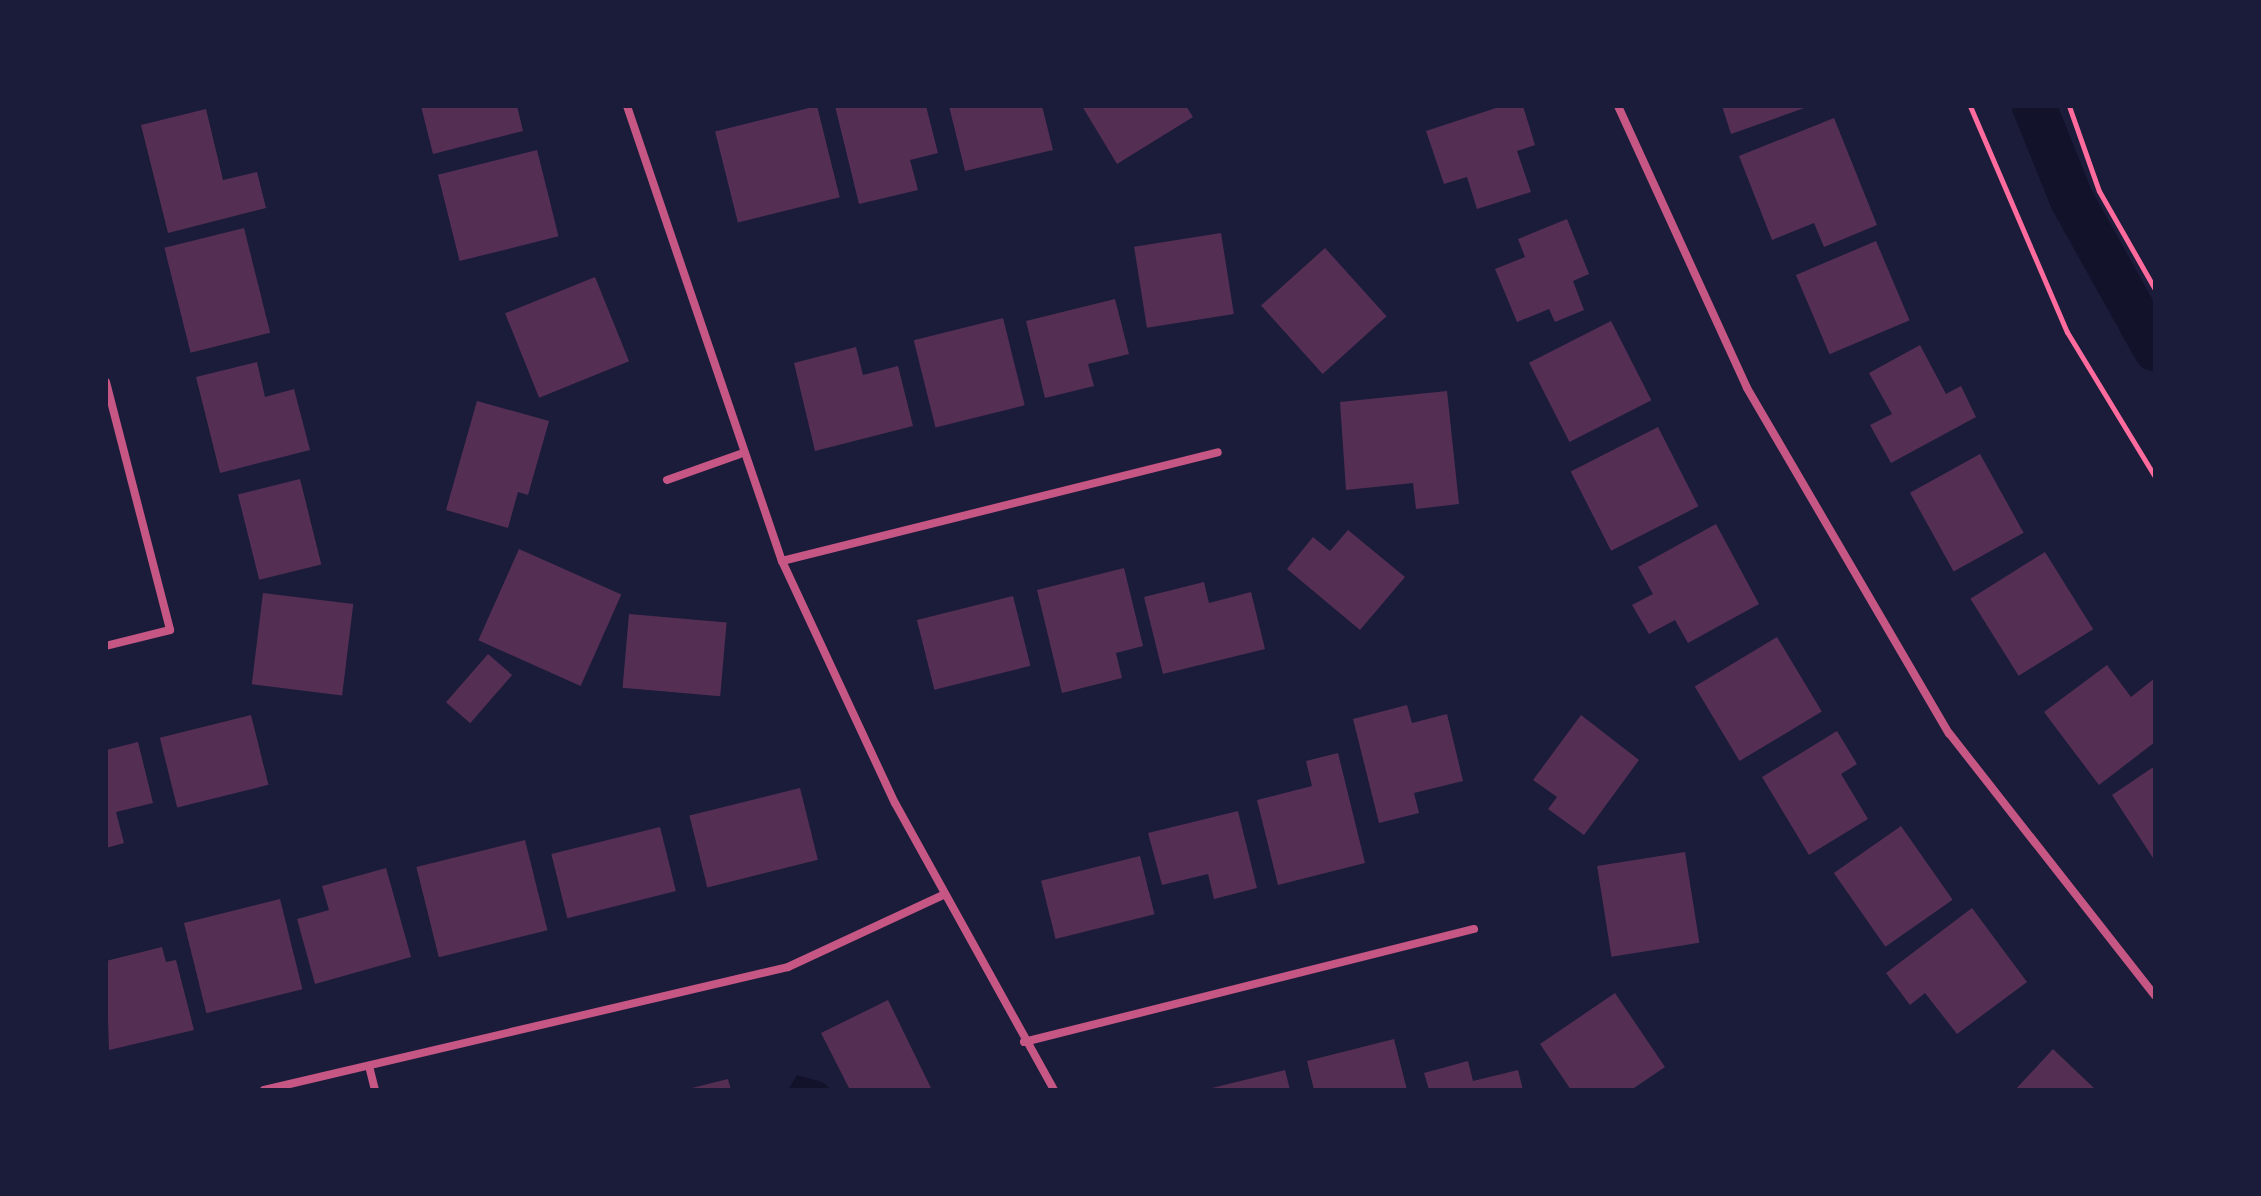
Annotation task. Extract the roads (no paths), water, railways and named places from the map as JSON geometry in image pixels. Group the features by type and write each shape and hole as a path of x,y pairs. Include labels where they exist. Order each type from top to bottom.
{"street":[{"path":"627,106 740,454 782,561 943,895 1054,1090"},
{"path":"1618,106 1747,388 1949,733 2155,996"},
{"path":"106,382 170,630 106,646"},
{"path":"782,561 1218,452"},
{"path":"667,480 740,454"},
{"path":"264,1090 788,967 943,895"},
{"path":"1024,1042 1474,929"},
{"path":"369,1066 375,1090"}],"waterway":[{"path":"2034,106 2072,200 2155,349"}]}
